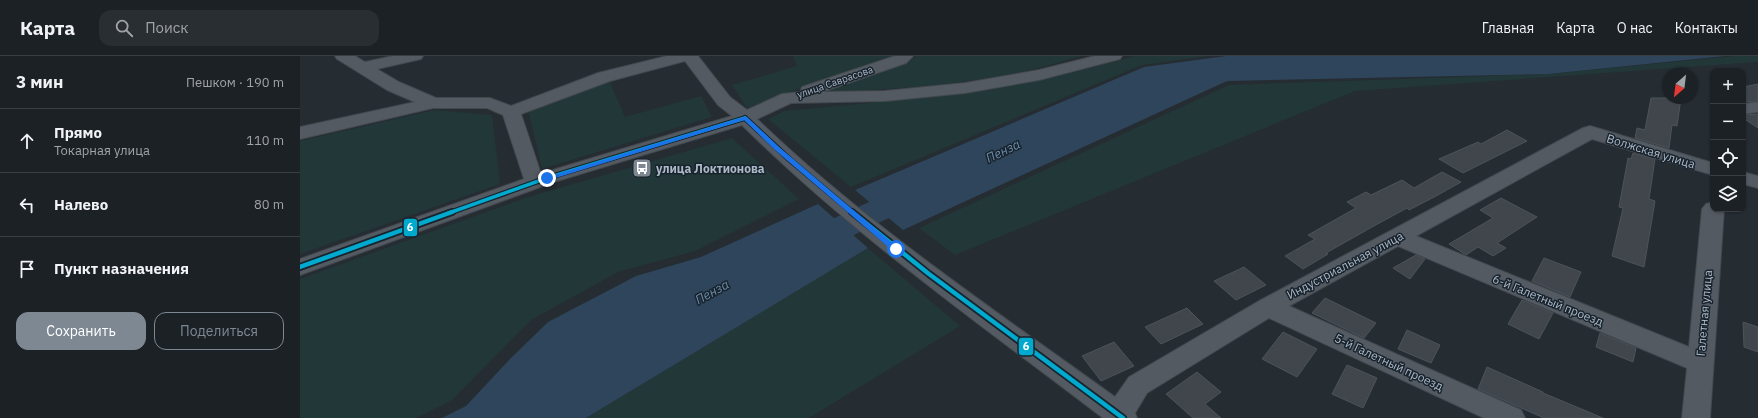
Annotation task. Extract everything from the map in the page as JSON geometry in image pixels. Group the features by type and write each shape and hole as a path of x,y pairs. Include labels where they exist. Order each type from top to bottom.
{"street":[{"path":"343,56 393,86 433,103"},
{"path":"362,68 416,56"},
{"path":"300,133 433,103 490,103 511,112 604,76 686,56"},
{"path":"690,56 724,101 829,193 896,249 1119,417"},
{"name":"улица Саврасова","path":"547,178 745,118 788,98 900,60 905,56"},
{"path":"788,98 885,96 965,88 1040,75 1114,56"},
{"path":"1746,109 1758,106"},
{"path":"511,112 532,176 547,178"},
{"name":"Волжская улица","path":"1590,132 1710,168"},
{"name":"Индустриальная улица","path":"1119,417 1138,385 1268,307 1590,132"},
{"path":"300,267 547,178"},
{"path":"1746,179 1758,182"},
{"name":"Галетная улица","path":"1696,418 1713,212"},
{"name":"6-й Галетный проезд","path":"1397,237 1700,362"},
{"name":"5-й Галетный проезд","path":"1268,307 1511,418"}],"green space":[{"path":"793,56 893,56 747,108 732,85 797,66"},
{"path":"916,56 1081,56 999,76 947,84 816,92 905,64"},
{"path":"1134,56 1209,56 1142,65 851,187 768,119 785,111 917,98 1005,85 1092,68"},
{"path":"1734,56 1758,56 1758,62 1355,91 955,255 919,228 1229,85 1548,74"},
{"path":"609,80 625,117 701,96 712,117 542,169 528,109"},
{"path":"434,110 492,115 500,184 300,254 300,141"},
{"path":"732,138 799,199 695,251 618,272 531,320 452,400 416,418 300,418 300,279 528,197"},
{"path":"868,248 960,326 809,418 586,418"}],"water":[{"path":"1226,56 1725,56 1548,74 1227,81 903,230 855,190 1144,67"},
{"path":"818,204 868,248 586,418 442,418 466,406 511,358 548,322 636,276 701,257"}],"building":[{"path":"1758,84 1758,101 1746,102 1746,86"},
{"path":"1651,98 1662,98 1662,104 1680,104 1677,126 1672,125 1669,148 1635,138 1637,128 1645,130"},
{"path":"1758,114 1758,128 1746,120 1746,115"},
{"path":"1507,130 1527,141 1463,173 1439,159 1478,142 1481,144"},
{"path":"1633,153 1655,159 1649,199 1655,201 1644,267 1612,256 1623,208 1619,207 1628,158 1631,159"},
{"path":"1442,172 1461,182 1409,210 1407,208 1372,227 1326,253 1328,254 1303,269 1285,256 1315,239 1308,235 1356,208 1347,202 1366,192 1371,195 1402,180 1414,188"},
{"path":"1501,198 1537,217 1497,243 1506,248 1493,256 1478,247 1466,255 1449,244 1493,218 1480,210"},
{"path":"1416,255 1425,259 1410,279 1393,268"},
{"path":"1544,258 1581,272 1570,297 1532,281"},
{"path":"1244,267 1266,285 1236,300 1214,281"},
{"path":"1325,298 1376,323 1364,338 1312,313"},
{"path":"1522,300 1553,313 1539,339 1508,324"},
{"path":"1187,308 1203,324 1161,344 1145,327"},
{"path":"1743,322 1758,327 1758,352 1744,347"},
{"path":"1407,330 1440,345 1431,363 1398,349"},
{"path":"1283,332 1317,349 1297,377 1262,359"},
{"path":"1600,333 1636,348 1633,362 1596,347"},
{"path":"1114,342 1134,366 1101,381 1082,356"},
{"path":"1347,365 1377,378 1363,408 1332,394"},
{"path":"1487,367 1543,393 1603,418 1544,418 1478,389"},
{"path":"1197,372 1221,392 1205,404 1221,418 1193,418 1166,394"}],"waterway":[{"name":"Пенза","path":"801,247 921,190"}],"transit line":[{"name":"6","path":"745,118 835,199 882,237 929,274 1123,418"},
{"name":"6","path":"300,267 547,178 745,118"}],"place":[{"name":"улица Локтионова","path":"642,168"}],"route":[{"path":"547,178 745,118 777,149 896,249"}]}
